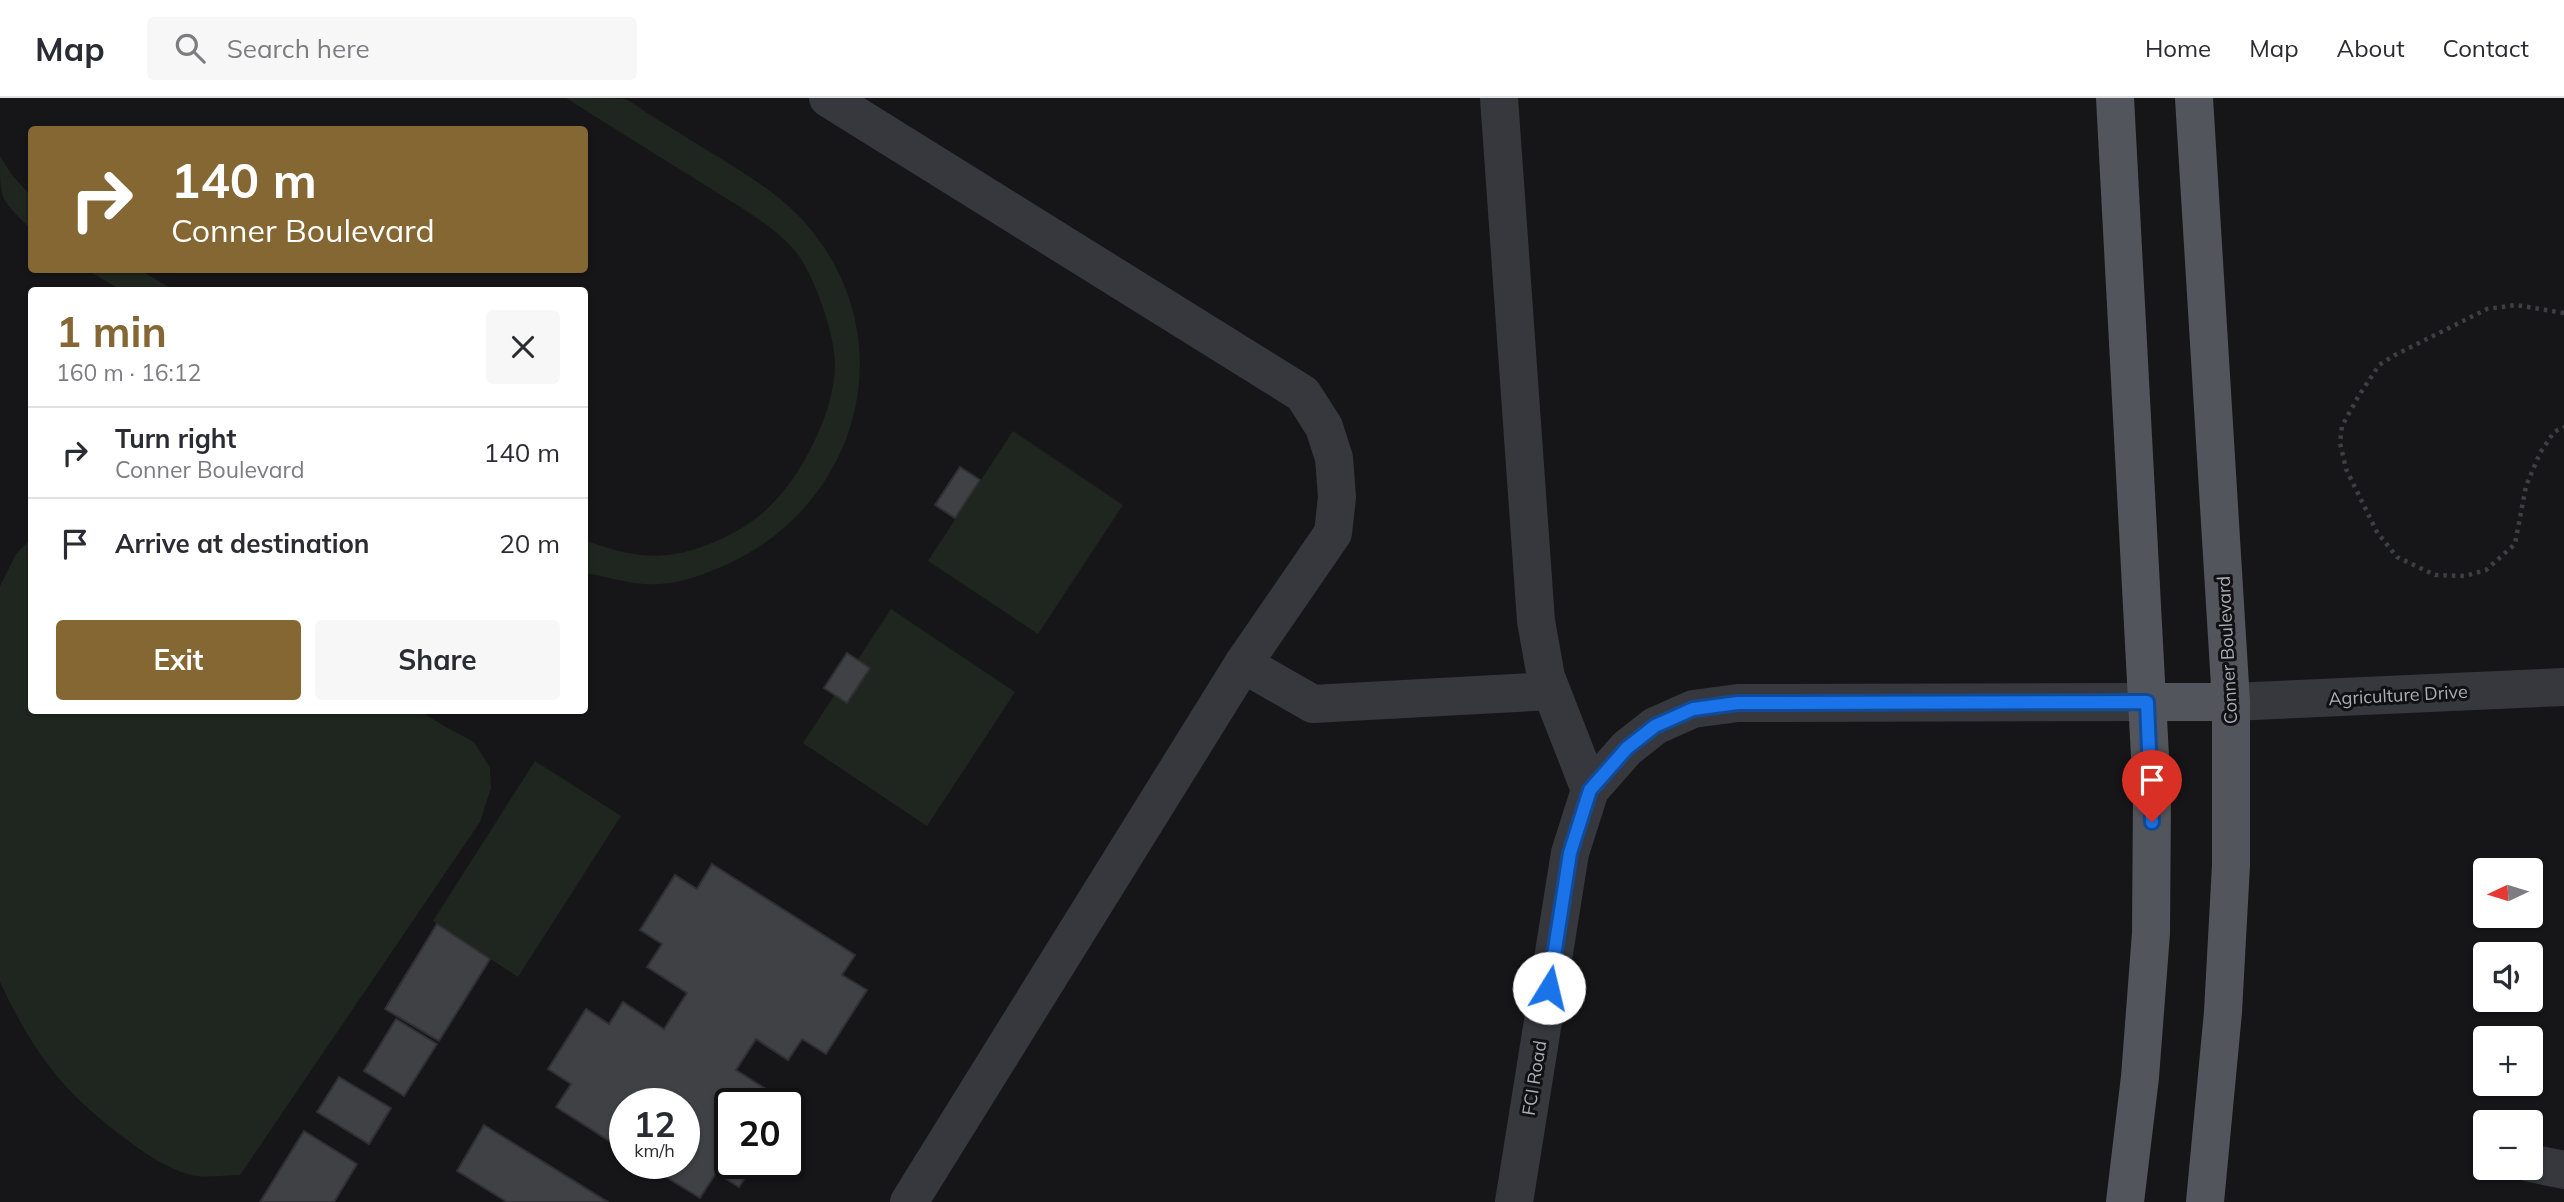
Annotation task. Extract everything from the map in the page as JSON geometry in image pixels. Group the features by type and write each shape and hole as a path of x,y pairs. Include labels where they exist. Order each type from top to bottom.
{"main road":[{"path":"2115,98 2152,794 2151,933 2140,1077 2125,1202"},
{"name":"Conner Boulevard","path":"2194,98 2231,702 2231,865 2227,945 2205,1202"},
{"path":"2147,702 2231,702"}],"lane":[{"path":"828,98 1303,394 1324,427 1334,458 1337,497 1333,533 1243,664 909,1202"},
{"path":"1499,98 1536,621 1546,677 1590,790"},
{"path":"1243,664 1313,704 1551,691"},
{"name":"Agriculture Drive","path":"2231,702 2564,687"},
{"name":"FCI Road","path":"1514,1202 1570,853 1590,790 1627,748 1655,726 1693,709 1738,703 2147,702"},
{"path":"2543,1166 2564,1170"}],"path":[{"path":"2564,313 2516,305 2487,309 2395,355 2379,365 2358,397 2342,426 2340,443 2346,469 2377,532 2397,556 2435,575 2465,576 2486,570 2515,544 2526,486 2540,453 2554,432 2564,427"}],"shaded area":[{"path":"566,98 630,101 749,176 796,214 807,225 837,269 854,317 860,365 854,413 838,459 811,500 775,535 730,563 686,580 641,584 588,573 588,541 625,552 667,555 716,542 739,530 759,516 787,486 812,447 821,426 829,404 835,364 828,324 819,295 801,259 792,248 770,227"},
{"path":"0,156 28,193 28,226 4,198 0,182"},
{"path":"92,273 145,273 169,287 116,287"},
{"path":"1013,431 1123,505 1038,634 928,561"},
{"path":"28,542 28,714 425,714 474,742 490,768 491,788 480,822 240,1175 199,1176 179,1171 147,1154 104,1122 67,1088 52,1070 25,1030 0,982 0,586 16,554"},
{"path":"891,609 1015,692 927,826 803,743"},
{"path":"535,761 621,816 518,977 433,921"}],"building":[{"path":"960,467 980,480 955,518 935,505"},
{"path":"847,653 870,668 847,703 824,688"},
{"path":"712,864 855,955 842,975 867,990 826,1054 802,1039 788,1060 756,1039 736,1070 764,1088 714,1088 714,1176 700,1198 669,1179 700,1179 700,1088 609,1088 609,1141 556,1107 571,1084 548,1069 586,1009 609,1024 623,1002 664,1029 687,993 647,967 662,944 640,930 675,875 697,889"},
{"path":"437,924 490,959 439,1041 385,1009"},
{"path":"396,1019 437,1044 404,1096 364,1071"},
{"path":"339,1077 391,1108 369,1144 317,1112"},
{"path":"484,1125 608,1202 507,1202 457,1171"},
{"path":"304,1131 357,1164 334,1202 260,1202"},
{"path":"726,1179 744,1179 739,1187"}],"route":[{"path":"1549,988 1570,853 1590,790 1627,748 1655,726 1693,709 1738,703 2147,702 2152,822"}]}
